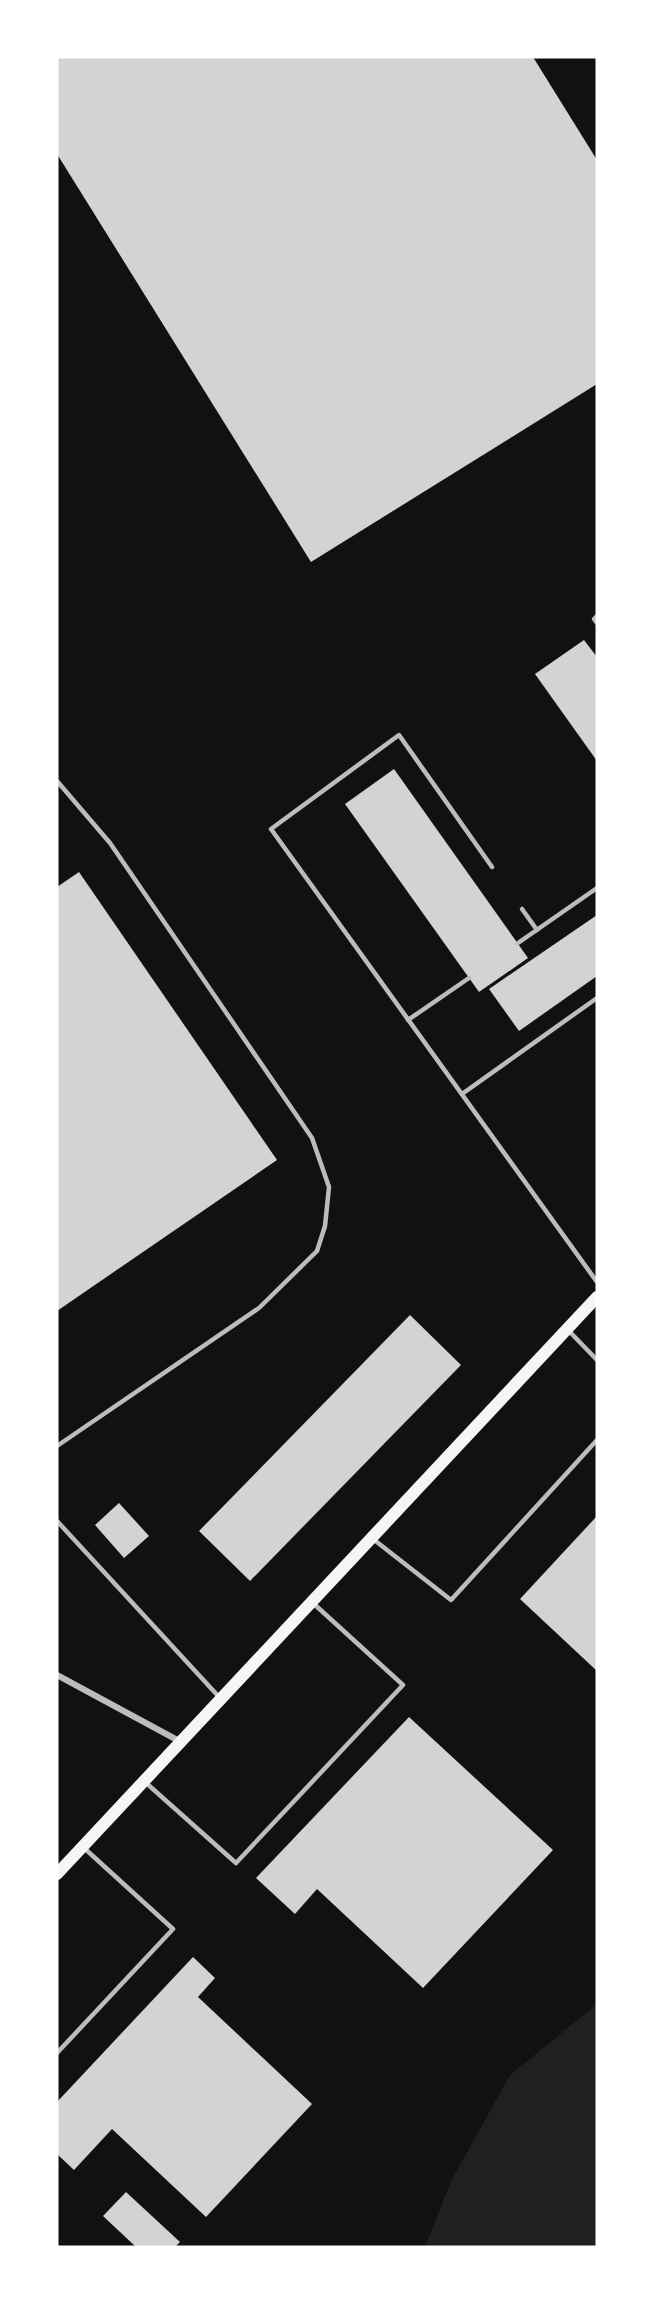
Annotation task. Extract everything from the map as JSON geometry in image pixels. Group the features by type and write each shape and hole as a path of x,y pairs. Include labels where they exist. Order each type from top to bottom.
{"main road":[{"path":"57,1874 597,1297"}],"street":[{"path":"57,1675 181,1742"}],"lane":[{"path":"597,616 594,619 597,623"},
{"path":"492,867 399,735 271,829 597,1282"},
{"path":"57,781 110,843 312,1138 329,1187 325,1226 317,1251 259,1308 57,1446"},
{"path":"518,943 597,888"},
{"path":"522,909 537,930"},
{"path":"408,1020 469,978"},
{"path":"462,1094 597,998"},
{"path":"567,1329 597,1359"},
{"path":"372,1537 451,1600 597,1440"},
{"path":"57,1521 220,1699"},
{"path":"144,1781 236,1863 403,1684 312,1602"},
{"path":"57,2053 172,1929 83,1846"}],"shaded area":[{"path":"597,2004 597,2247 425,2247 451,2181 510,2075"}],"building":[{"path":"57,57 533,57 597,160 597,384 311,562 57,154"},
{"path":"584,640 597,657 597,761 535,674"},
{"path":"394,769 528,958 479,992 345,804"},
{"path":"79,872 277,1160 57,1311 57,887"},
{"path":"597,915 597,976 519,1031 489,989"},
{"path":"410,1315 461,1365 250,1581 199,1531"},
{"path":"119,1503 149,1536 124,1558 95,1525"},
{"path":"597,1516 597,1671 520,1599"},
{"path":"409,1717 553,1850 423,1988 317,1889 295,1914 256,1878"},
{"path":"193,1957 215,1978 198,1997 312,2104 206,2217 112,2129 74,2170 57,2154 57,2102"},
{"path":"126,2192 180,2242 175,2247 136,2247 103,2216"}]}
